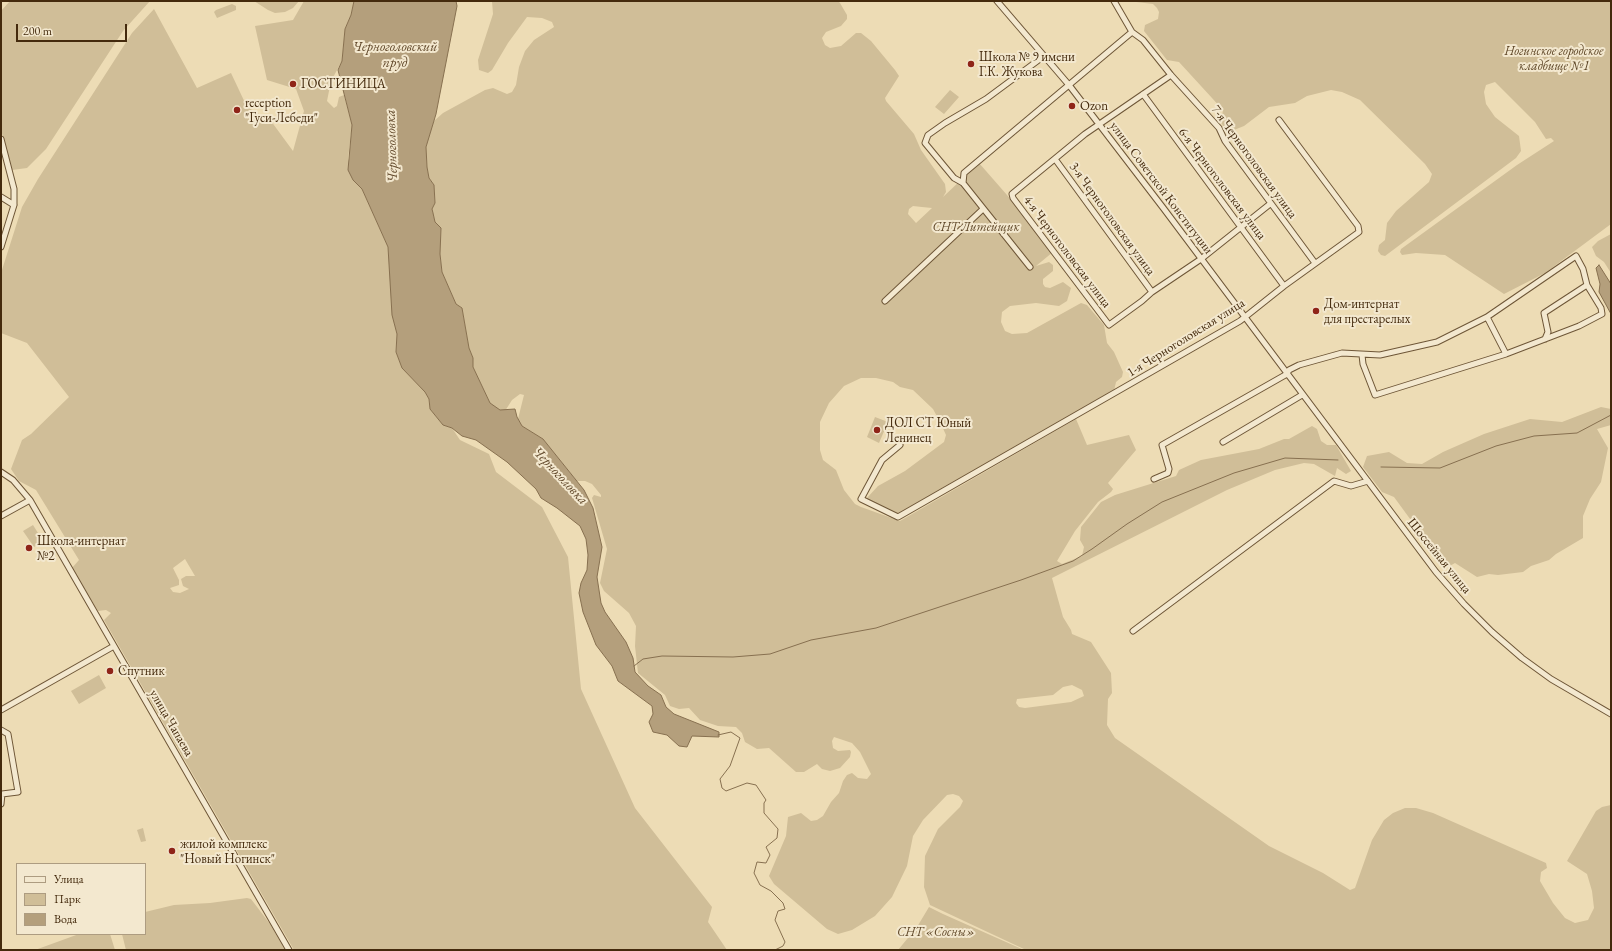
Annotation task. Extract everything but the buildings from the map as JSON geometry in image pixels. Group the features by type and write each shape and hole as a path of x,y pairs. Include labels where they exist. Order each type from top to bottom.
{"street":[{"name":"улица Советской Конституции","path":"997,1 1069,85 1287,374"},
{"name":"7-я Черноголовская улица","path":"1114,1 1132,32 1143,40 1171,75 1220,128 1225,140 1270,204 1295,234 1315,263"},
{"path":"963,183 964,173 1132,32"},
{"path":"1030,267 963,183 954,178 926,146 926,139 945,123 1010,83 1044,56"},
{"path":"1055,159 1099,124 1171,75"},
{"name":"6-я Черноголовская улица","path":"1143,94 1284,286"},
{"name":"1-я Черноголовская улица","path":"900,445 882,460 861,499 898,517 1079,414 1137,385 1245,317 1284,286 1359,232 1358,226 1279,120"},
{"path":"1,139 14,189 14,205 1,247"},
{"name":"4-я Черноголовская улица","path":"1055,159 1014,191 1013,198 1109,325 1152,292"},
{"name":"3-я Черноголовская улица","path":"1055,159 1152,292"},
{"path":"1,197 14,205"},
{"path":"1152,292 1201,259 1270,204"},
{"path":"885,301 983,209"},
{"path":"1154,479 1168,473 1169,469 1162,445 1287,374 1289,370 1299,365 1342,353 1380,355 1437,342 1487,317 1576,256 1583,269 1588,285 1601,308 1602,314 1579,326 1506,354 1375,395 1363,364 1362,355"},
{"path":"1545,339 1548,332 1544,313 1588,285"},
{"path":"1487,317 1506,354"},
{"name":"Шоссейная улица","path":"1287,374 1436,572 1492,632 1551,679 1611,714"},
{"path":"1223,442 1302,395"},
{"name":"улица Чапаева","path":"1,472 13,480 30,500 289,950"},
{"path":"1133,631 1334,481 1351,486 1368,481"},
{"path":"1,516 30,500"},
{"path":"1,710 114,646"},
{"path":"1,730 8,734 18,792 2,794 1,804"}],"green space":[{"path":"10,1 150,1 123,31 46,149 27,168 12,170 1,130 1,11"},
{"path":"254,1 299,1 293,8 285,12 275,13"},
{"path":"304,1 354,1 351,15 345,29 342,61 331,81 327,101 334,108 337,106 339,97 344,95 352,125 348,159 353,180 362,189 388,247 397,334 396,352 402,368 425,392 429,399 430,409 443,425 452,428 460,440 489,454 496,472 542,507 568,557 581,689 635,808 712,907 708,922 727,950 294,950 104,620 111,613 106,610 98,611 72,568 79,560 36,490 19,481 11,469 22,440 31,434 69,397 27,343 1,333 1,273 22,207 38,179 132,33 154,9 197,88 231,73 247,107 271,121 293,151 304,111 296,89 267,80 255,26 293,20","holes":["185,559 195,576 186,576 181,579 183,586 189,589 180,593 173,592 170,588 179,585 179,580 173,568"]},
{"name":"СНТ Литейщик","path":"492,1 838,1 847,15 847,19 841,26 826,32 822,38 825,45 830,48 841,46 856,33 861,33 871,41 895,70 899,76 885,98 886,101 914,134 921,150 945,184 946,192 943,197 979,163 1014,203 1053,252 1036,266 1049,262 1053,265 1053,271 1043,279 1043,284 1045,287 1050,288 1063,282 1071,288 1067,301 1059,306 1036,303 1010,306 1002,312 1001,322 1005,331 1012,334 1027,333 1081,303 1087,305 1104,325 1107,343 1114,352 1123,372 1122,377 1116,382 1114,391 899,515 866,499 878,486 905,471 944,442 946,435 933,409 913,390 900,387 893,382 876,378 861,378 844,386 829,403 820,422 820,450 823,460 836,470 844,490 855,504 900,521 1076,419 1087,445 1129,435 1136,450 1108,483 1113,489 1111,492 1098,502 1075,531 1057,561 1062,564 1082,556 1084,547 1080,540 1081,527 1101,502 1115,495 1176,476 1179,470 1201,460 1259,449 1284,439 1289,439 1312,426 1317,429 1321,441 1327,445 1336,445 1351,471 1346,474 1337,468 1335,476 1314,464 1304,463 1275,470 1227,490 1052,578 1063,617 1072,634 1091,642 1111,673 1112,693 1108,699 1107,725 1115,738 1269,846 1323,873 1350,890 1355,888 1372,840 1384,820 1393,813 1405,808 1416,808 1433,813 1546,863 1547,868 1541,872 1540,881 1553,903 1565,918 1575,923 1588,920 1594,908 1592,891 1587,874 1567,861 1596,811 1602,807 1611,805 1611,950 1026,950 930,905 924,887 925,856 938,829 960,807 963,801 959,796 953,794 947,795 923,820 913,836 907,866 892,897 875,916 852,930 838,934 827,929 774,884 769,876 786,836 788,817 801,813 811,821 817,820 823,816 831,802 839,793 843,781 847,775 852,773 858,778 867,779 871,774 860,752 852,743 834,737 832,741 833,748 838,751 850,750 851,752 850,757 840,768 830,771 822,769 817,764 804,772 796,772 769,748 757,749 745,742 742,733 736,727 718,726 700,720 689,708 679,709 670,706 665,695 638,673 635,646 636,626 629,613 604,591 600,583 607,549 592,498 594,495 601,497 601,495 592,484 585,481 577,481 543,439 522,426 518,419 524,395 520,394 512,400 505,411 496,409 490,403 473,367 473,358 469,348 462,308 456,304 442,272 440,254 441,228 435,222 432,209 435,203 434,185 429,178 427,167 426,147 430,130 434,121 443,113 485,90 493,88 507,94 512,92 516,85 519,67 525,51 534,40 554,27 552,22 542,18 527,17 508,43 492,70 488,73 479,70 478,60 493,14","holes":["913,206 922,207 932,208 916,223 908,214 909,209","1072,685 1082,690 1084,696 1071,702 1025,708 1019,707 1016,703 1017,699 1053,695 1063,687"]},
{"name":"Ногинское городское кладбище №1","path":"1128,1 1611,1 1611,224 1545,273 1504,294 1445,255 1416,253 1402,255 1400,252 1401,249 1517,165 1554,141 1551,138 1546,139 1535,122 1495,82 1486,85 1484,92 1486,104 1495,117 1519,136 1521,151 1516,158 1385,256 1381,255 1378,251 1379,245 1385,240 1387,223 1396,211 1429,182 1432,174 1425,164 1360,100 1342,92 1331,90 1307,96 1295,103 1269,107 1244,126 1234,130 1223,126 1221,122 1223,110 1179,62 1167,60 1144,31 1145,25 1158,19 1159,12 1157,8 1153,4"},
{"path":"232,4 236,6 236,10 217,18 214,12 216,10"},
{"path":"950,90 959,97 944,114 935,107"},
{"path":"1611,234 1611,273 1604,262 1596,256 1592,247 1598,241"},
{"path":"1601,407 1611,409 1611,425 1597,429 1608,448 1601,482 1590,499 1583,516 1583,538 1556,554 1549,560 1531,566 1523,572 1498,575 1489,574 1477,577 1455,563 1446,568 1394,497 1382,492 1363,467 1367,456 1389,452 1407,463 1422,464 1443,452 1484,434 1530,419 1562,422"},
{"name":"ДОЛ СТ Юный Ленинец","path":"875,417 888,422 879,443 867,437"},
{"path":"33,525 43,541 34,547 23,531"},
{"path":"99,675 106,688 79,704 71,691"},
{"path":"143,828 146,841 141,842 137,830"},
{"path":"247,898 251,899 270,924 285,950 126,950 122,935 146,935 146,912 174,905 210,903"},
{"name":"СНТ «Сосны»","path":"929,907 1024,950 898,950 917,927"},
{"path":"76,935 110,935 115,950 35,950"}],"water":[{"name":"Черноголовский пруд","path":"354,1 456,1 457,6 436,114 426,147 429,178 434,185 435,203 432,209 435,222 441,228 440,254 442,272 456,304 462,308 469,348 473,358 473,367 490,403 500,410 515,409 522,426 543,439 584,490 593,508 602,547 597,577 601,603 605,612 626,642 633,658 635,672 648,686 661,695 666,707 674,714 719,732 719,737 692,736 687,747 679,746 667,735 653,732 649,722 653,714 652,706 618,681 612,666 596,645 583,612 579,593 581,583 587,570 588,555 586,539 580,526 557,508 541,498 536,489 507,462 476,440 462,436 452,428 443,425 430,409 429,399 425,392 402,368 396,352 397,334 392,315 388,247 362,189 353,180 348,170 352,125 338,70 342,61 345,29 351,15"},
{"path":"1599,265 1611,284 1611,314 1599,292 1600,284 1596,268"}],"waterway":[{"path":"1381,467 1440,468 1496,446 1534,436 1577,433 1611,415"},
{"path":"634,666 643,659 662,656 733,657 770,654 811,640 876,628 1021,580 1073,561 1162,502 1234,473 1285,458 1338,460"},
{"name":"Черноголовка","path":"718,735 731,732 740,738 730,766 720,779 722,788 726,791 747,783 756,785 766,800 764,803 764,813 778,829 777,838 766,847 770,855 766,863 757,862 754,873 760,885 771,891 783,903 785,909 778,911 775,920 785,942 783,946 775,950"}],"place":[{"name":"Школа № 9 имени Г.К. Жукова","path":"971,64"},
{"name":"ГОСТИНИЦА","path":"293,84"},
{"name":"Ozon","path":"1072,106"},
{"name":"reception \"Гуси-Лебеди\"","path":"237,110"},
{"name":"Дом-интернат для престарелых","path":"1316,311"},
{"name":"ДОЛ СТ Юный Ленинец","path":"877,430"},
{"name":"Школа-интернат №2","path":"29,548"},
{"name":"Спутник","path":"110,671"},
{"name":"жилой комплекс \"Новый Ногинск\"","path":"172,851"}]}
